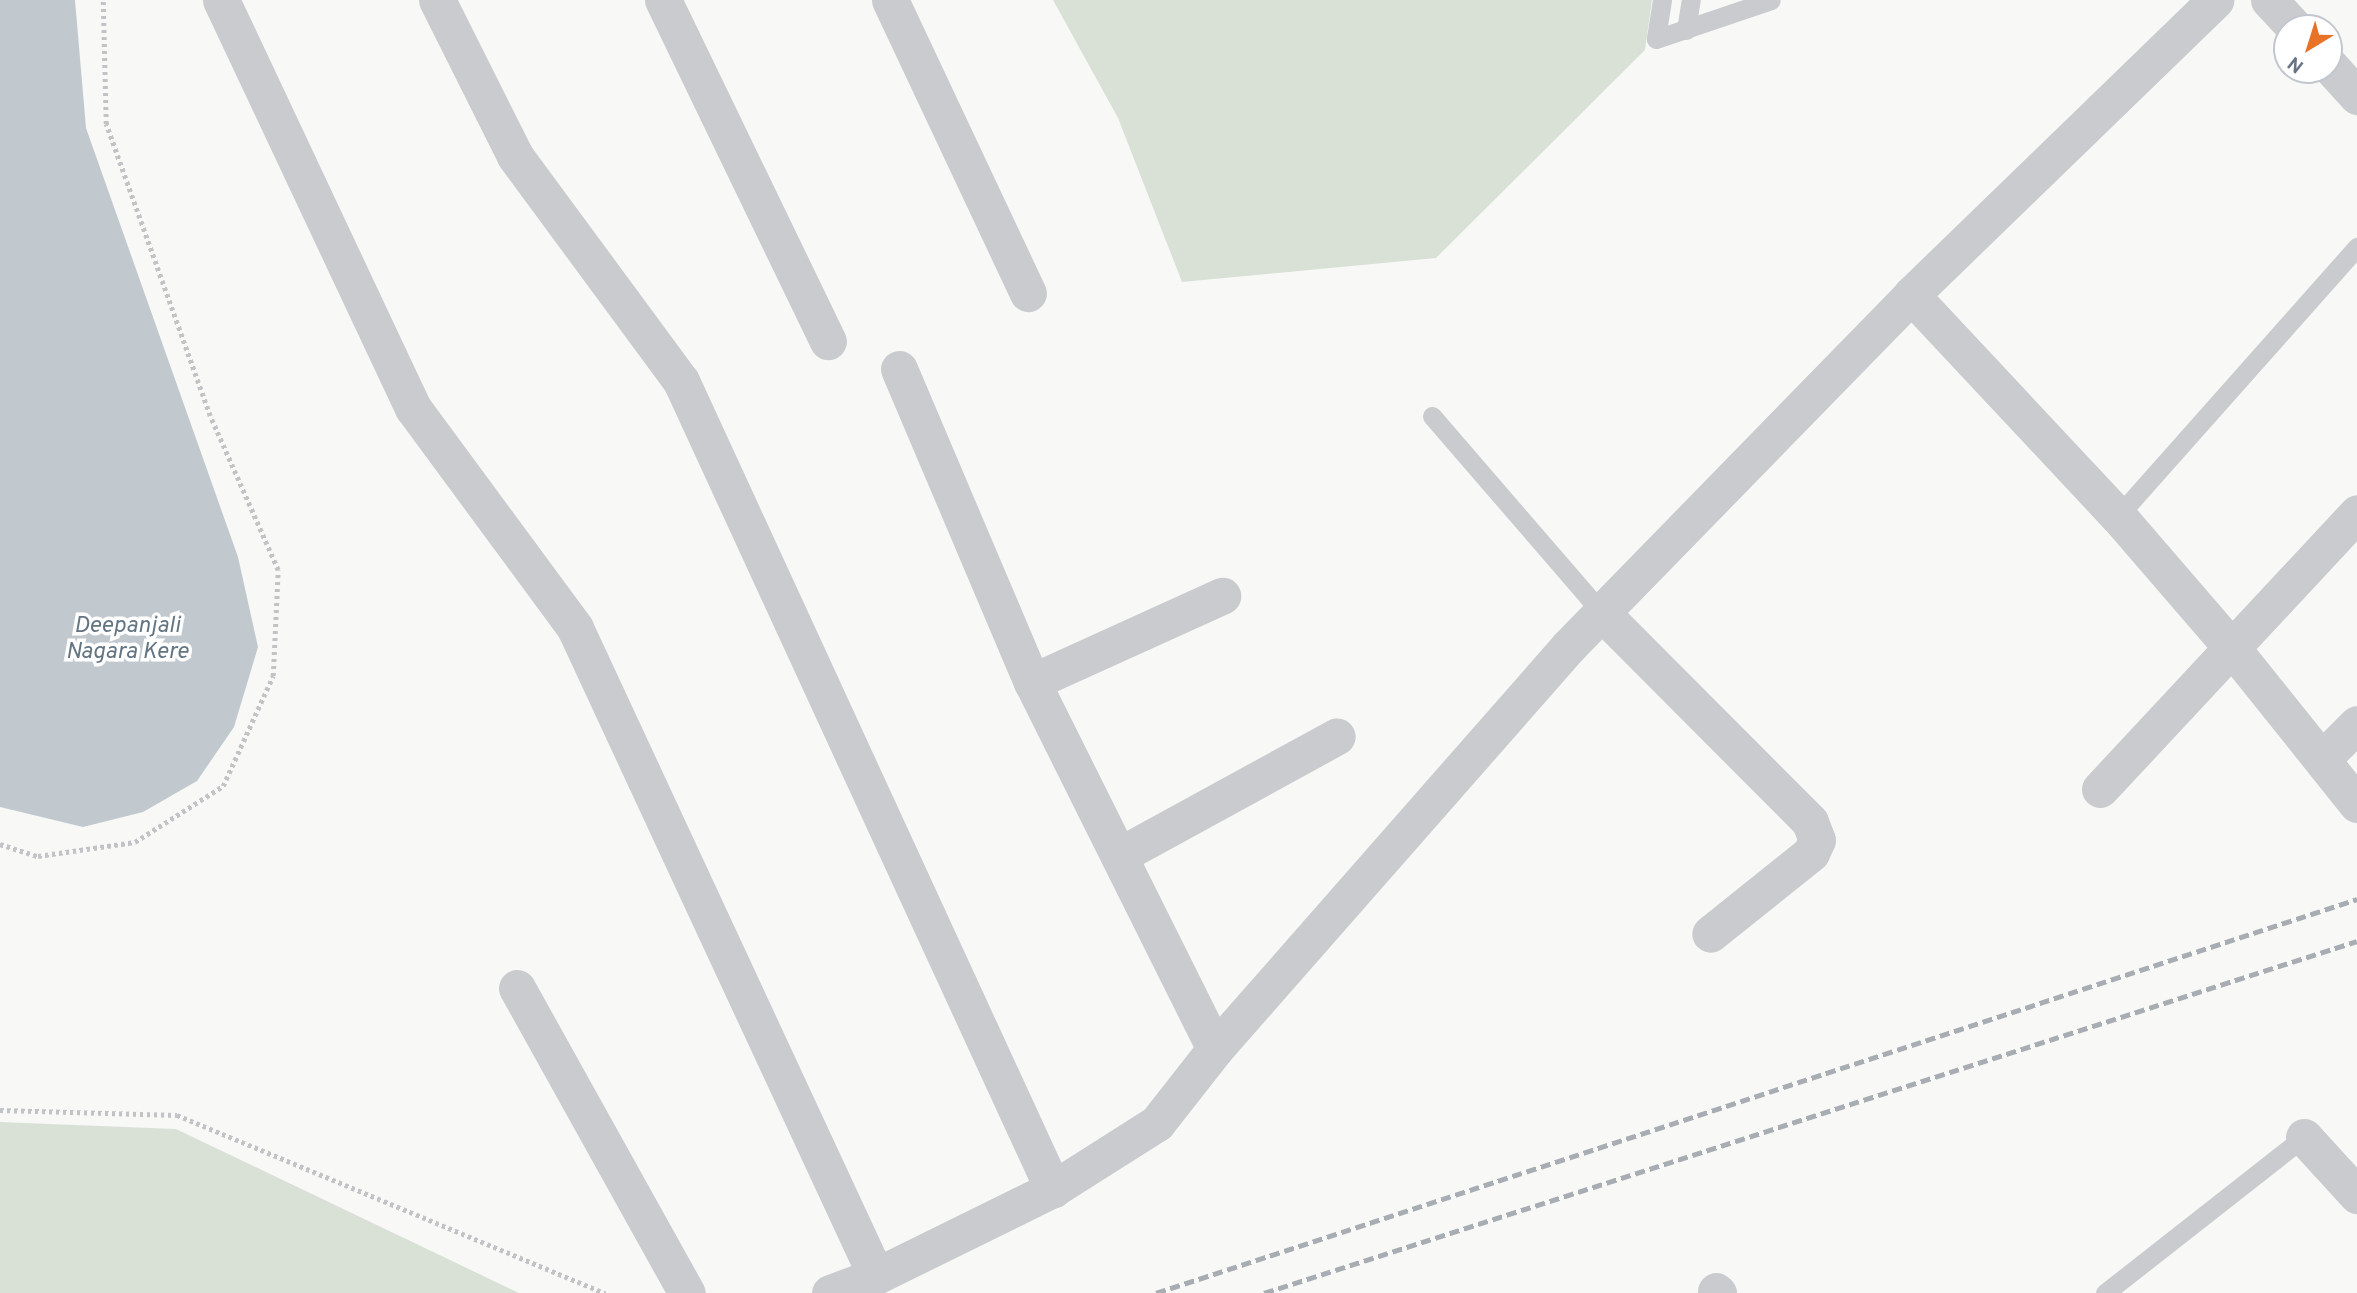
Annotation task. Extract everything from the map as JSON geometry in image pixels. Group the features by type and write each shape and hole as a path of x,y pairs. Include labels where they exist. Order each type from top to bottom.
{"street":[{"path":"221,0 413,408 575,628 876,1276"},
{"path":"437,0 515,156 681,381 1053,1189"},
{"path":"663,0 828,341"},
{"path":"890,0 1028,293"},
{"path":"830,1293 876,1276 1053,1189 1157,1123 1215,1049 1601,612 1911,295 2215,0"},
{"path":"2270,0 2282,14"},
{"path":"2343,80 2357,96"},
{"path":"1911,295 2118,516 2232,648 2357,804"},
{"path":"899,369 1032,682 1121,855 1215,1049"},
{"path":"2100,789 2357,513"},
{"path":"1032,682 1222,596"},
{"path":"1601,612 1810,822 1817,840 1811,853 1710,934"},
{"path":"2322,759 2357,724"},
{"path":"1121,855 1337,736"},
{"path":"517,988 687,1293"},
{"path":"2304,1137 2357,1195"}],"lane":[{"path":"1662,0 1656,38 1686,30 1724,10 1760,2"},
{"path":"1686,30 1691,0"},
{"path":"2118,516 2357,247"},
{"path":"1433,416 1601,612"},
{"path":"2105,1293 2304,1137"}],"path":[{"path":"0,844 38,856 135,842 223,786 273,676 278,570 210,416 106,124 103,0"},
{"path":"0,1110 177,1115 605,1293"}],"shaded area":[{"path":"1053,0 1652,0 1645,50 1436,258 1182,282 1118,118"},
{"path":"0,1122 176,1129 519,1293 0,1293"}],"water":[{"name":"Deepanjali Nagara Kere","path":"0,0 75,0 86,128 238,557 258,647 234,727 197,781 143,812 83,827 0,807"}],"railway":[{"path":"1156,1293 2357,899"},
{"path":"1264,1293 2357,941"}]}
